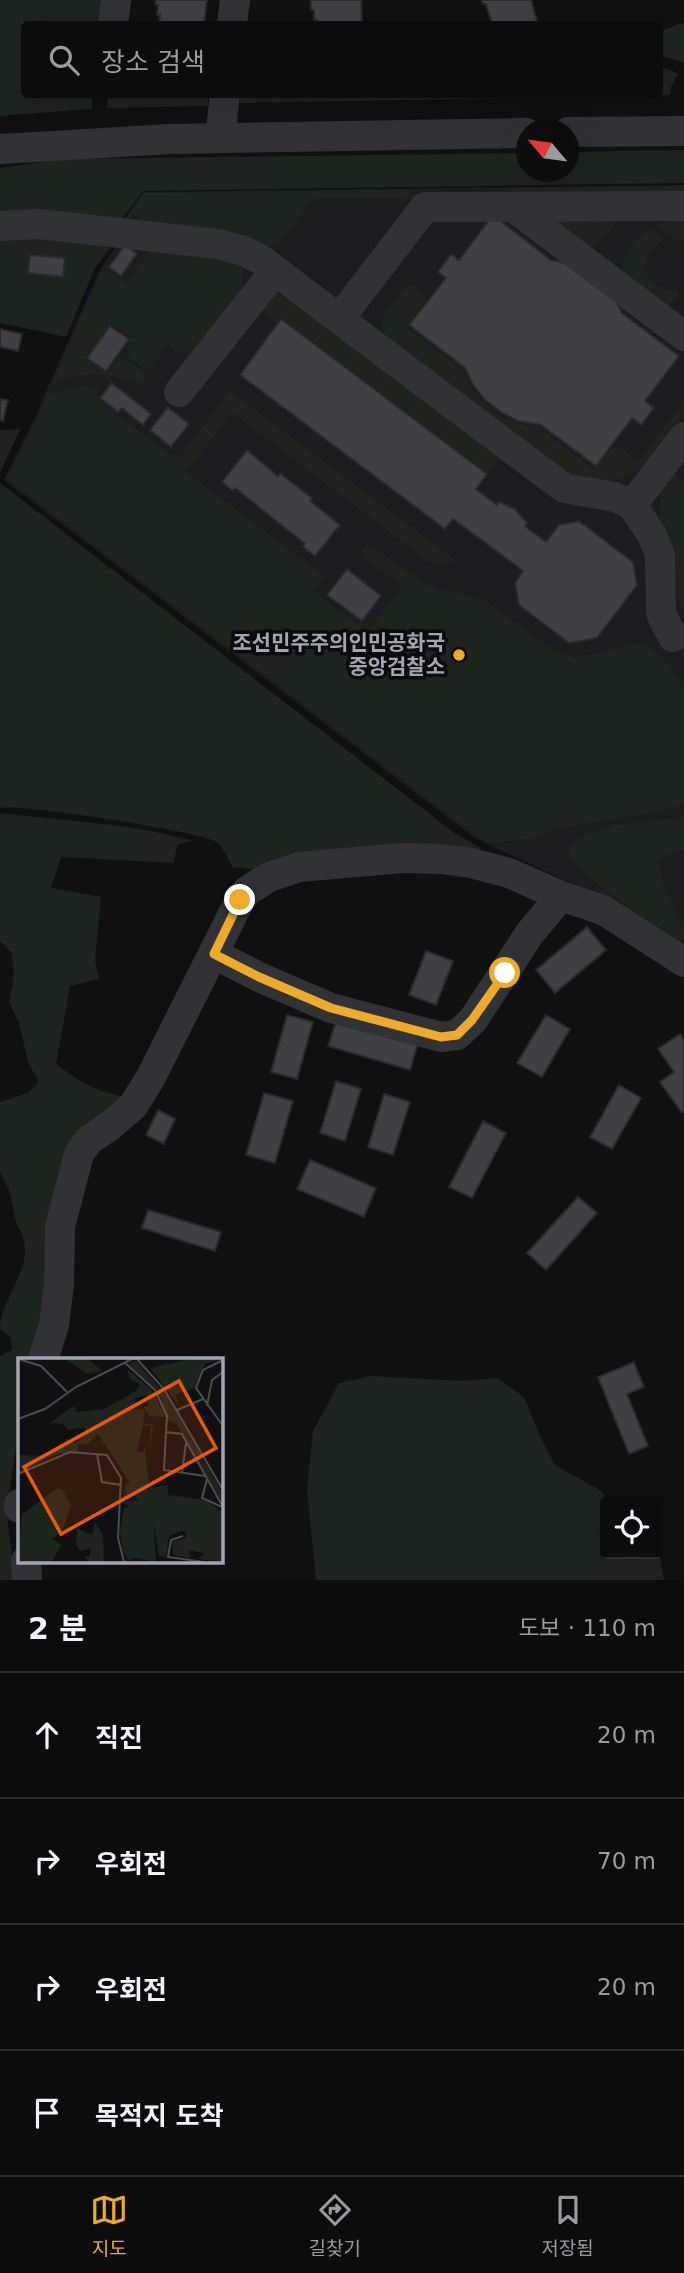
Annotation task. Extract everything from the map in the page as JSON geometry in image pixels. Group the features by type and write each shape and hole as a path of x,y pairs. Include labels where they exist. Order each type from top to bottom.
{"street":[{"path":"113,21 116,0"},
{"path":"232,21 235,0"},
{"path":"220,138 225,98"},
{"path":"579,132 684,131"},
{"path":"0,149 220,138 516,133"},
{"path":"339,319 425,207 684,206"},
{"path":"513,207 684,336"},
{"path":"0,226 40,224 218,244 244,251 275,271 564,488 615,497 632,505 652,535 660,555 661,607 673,637"},
{"path":"179,392 275,271"},
{"path":"632,505 684,437"},
{"path":"44,1358 54,1325 60,1227 79,1154 89,1140 132,1107 151,1077 240,900 247,891 269,877 299,867 402,858 471,863 509,873 561,896 603,910 684,962"},
{"path":"214,954 331,1008 441,1037 457,1035 472,1020 530,933 561,896"},
{"path":"26,1562 27,1580"}],"shaded area":[{"path":"0,0 107,0 104,21 21,21 21,98 92,98 92,109 0,116"},
{"path":"684,22 684,63 663,56 663,31"},
{"path":"663,68 678,74 670,95 663,95"},
{"path":"108,98 208,98 207,106 107,108"},
{"path":"241,98 509,98 240,103"},
{"path":"684,150 684,183 143,191 122,219 0,214 0,168 62,159 516,153 516,182 579,182 579,152"},
{"name":"조선민주주의인민공화국 중앙검찰소","path":"684,185 684,953 606,900 475,838 4,480 32,424 99,271 117,245 124,220 143,192"},
{"path":"684,186 684,195 514,194 510,188"},
{"path":"411,189 406,198 313,199 283,239 268,247 138,222 139,214 131,214 131,222 125,220 144,193"},
{"path":"684,218 684,240 678,241 656,225"},
{"path":"613,220 614,227 598,244 589,246 556,224 557,221"},
{"path":"651,228 664,238 648,254 645,261 647,275 655,285 680,292 666,311 622,275 626,254 639,237"},
{"path":"19,238 115,242 95,268 66,337 0,323 0,240"},
{"path":"151,249 227,259 239,264 243,270 243,288 192,355 179,353 168,344 149,372 128,356 131,351 127,347 132,339 111,324 86,357 108,373 120,356 147,375 140,384 116,377 86,375 52,384 102,269 128,283"},
{"path":"410,283 428,297 406,327 466,373 471,386 499,415 537,427 594,470 615,444 639,461 684,401 684,411 644,465 635,472 612,481 570,476 383,334 381,327 385,314"},
{"path":"278,294 292,301 500,457 488,473 282,318 277,323 260,310"},
{"path":"82,385 100,388 97,399 177,460 230,391 455,560 444,566 429,562 232,412 186,472 325,577 314,591 368,632 402,586 365,558 362,550 369,545 431,587 482,599 556,652 575,657 636,643 647,646 664,659 684,685 684,804 655,813 555,829 529,839 486,843 7,479 49,394"},
{"path":"20,429 0,473 0,430"},
{"path":"673,473 684,481 684,613 678,600 660,518 660,490"},
{"path":"0,483 457,835 481,848 480,856 256,870 233,867 218,843 201,837 71,814 0,808"},
{"path":"0,813 122,826 193,841 178,844 173,863 61,857 51,888 101,897 95,960 99,979 70,986 56,1064 91,1086 130,1098 90,1132 36,1358 18,1358 18,1434 7,1506 15,1580 0,1580 0,1356 12,1350 11,1338 0,1329 4,1308 22,1269 25,1244 9,1191 0,1172 0,1102 28,1093 39,1082 28,1062 19,1023 9,1002 14,976 12,953 0,941"},
{"path":"684,818 684,850 676,850 659,861 662,882 684,931 684,938 677,944 583,872 570,858 569,845 609,827"},
{"path":"371,1376 464,1381 497,1378 524,1397 555,1465 606,1496 600,1496 600,1559 660,1559 664,1580 316,1580 307,1489 313,1431 339,1383"}],"building":[{"path":"156,0 207,0 204,21 159,21 158,5 155,5"},
{"path":"311,0 361,0 362,21 317,21 314,20 314,10 311,10"},
{"path":"482,0 531,0 537,21 491,21 486,4 483,4"},
{"path":"493,215 551,260 574,264 615,299 622,313 679,356 645,401 654,408 641,425 632,418 596,466 541,425 518,421 485,400 473,385 465,368 409,325 446,278 438,272 451,254 459,260"},
{"path":"125,245 137,254 121,276 109,267"},
{"path":"30,255 65,258 63,277 28,273"},
{"path":"281,319 487,474 476,489 497,505 499,502 515,509 527,523 525,526 546,542 559,525 579,521 633,562 637,585 597,638 569,643 519,605 515,583 523,571 453,519 445,529 240,375"},
{"path":"110,326 129,339 106,371 87,358"},
{"path":"0,329 22,334 18,351 0,347"},
{"path":"112,383 151,414 143,425 122,408 118,412 100,398"},
{"path":"0,399 8,400 3,421 0,420"},
{"path":"168,407 189,424 171,447 150,430"},
{"path":"247,450 278,476 280,473 312,498 310,501 340,525 315,556 303,547 305,544 235,488 233,491 222,482"},
{"path":"347,569 381,596 362,621 327,595"},
{"path":"587,927 606,950 555,993 536,970"},
{"path":"426,951 453,961 436,1005 409,995"},
{"path":"287,1015 313,1022 297,1079 271,1072"},
{"path":"546,1015 570,1029 542,1077 517,1063"},
{"path":"337,1019 418,1043 410,1070 328,1046"},
{"path":"680,1034 684,1041 682,1113 660,1082 674,1072 658,1049"},
{"path":"336,1081 361,1089 345,1141 320,1133"},
{"path":"619,1085 641,1098 612,1149 590,1137"},
{"path":"264,1093 293,1101 275,1163 246,1155"},
{"path":"384,1094 410,1102 393,1155 368,1147"},
{"path":"158,1110 175,1119 164,1144 146,1135"},
{"path":"483,1121 506,1133 472,1198 449,1187"},
{"path":"310,1160 376,1188 364,1217 297,1189"},
{"path":"578,1197 597,1213 546,1270 527,1253"},
{"path":"148,1210 221,1232 215,1251 142,1228"},
{"path":"634,1362 644,1387 627,1394 648,1446 629,1454 598,1377"}],"place":[{"name":"조선민주주의인민공화국 중앙검찰소","path":"459,655"}],"route":[{"path":"240,900 214,954 331,1008 441,1037 457,1035 472,1020 505,973"}]}
